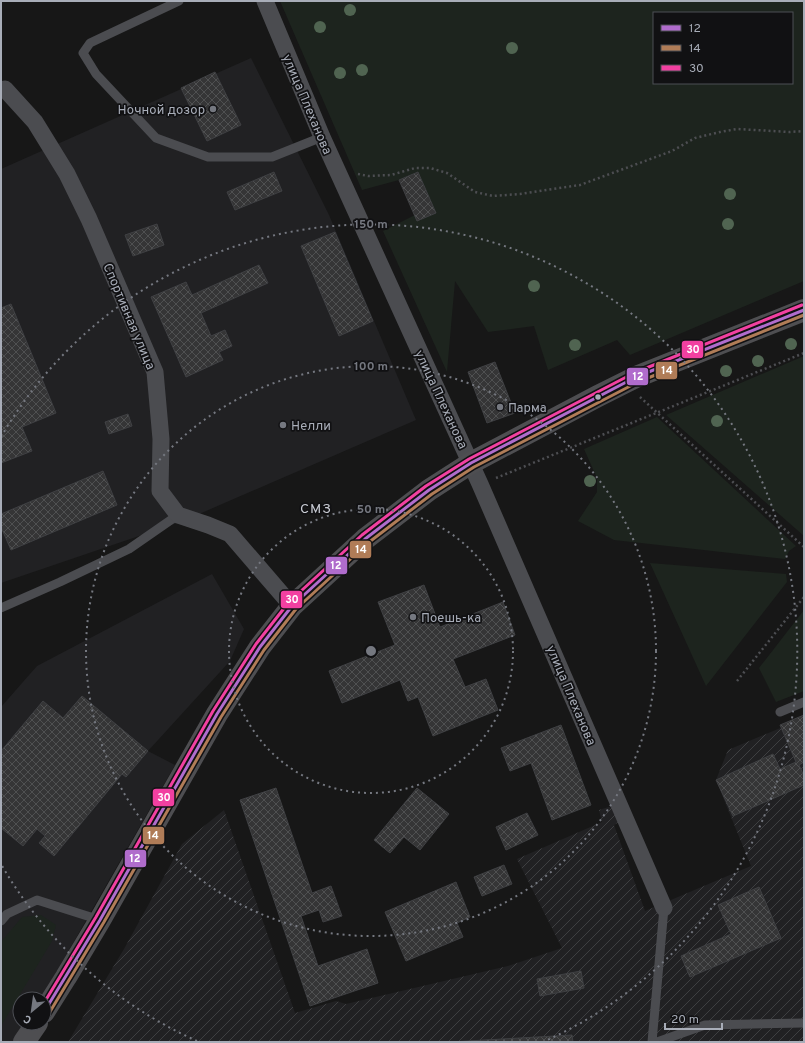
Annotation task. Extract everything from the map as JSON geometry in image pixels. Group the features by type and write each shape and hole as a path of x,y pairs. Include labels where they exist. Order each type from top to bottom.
{"highway":[{"path":"52,999 100,920 217,714 260,647 292,606 365,539 429,490 471,463 598,396 643,374 804,310"},
{"path":"24,1042 32,1031"}],"street":[{"name":"улица Плеханова","path":"265,1 322,137 471,463 664,908"},
{"name":"Спортивная улица","path":"2,87 35,122 67,174 89,219 155,372 161,439 160,491 178,516"},
{"path":"178,516 208,525 230,534 292,606"}],"lane":[{"path":"179,1 90,43 83,53 96,74 156,138 208,157 272,157 322,137"},
{"path":"1,608 129,549 178,516"},
{"path":"780,712 804,702"},
{"path":"1,921 7,914 37,900 100,920"},
{"path":"652,1042 664,908"},
{"path":"657,1042 705,1025 804,1023"}],"path":[{"path":"335,166 368,176 390,175 415,168 430,168 447,173 475,192 493,196 520,194 580,185 672,151 695,138 720,132 737,130 790,132 804,130"},
{"path":"480,484 804,353"},
{"path":"625,383 804,547"},
{"path":"737,681 804,596"}],"shaded area":[{"path":"280,1 804,1 804,281 630,355 617,340 548,370 534,326 488,332 455,281 447,372 383,231 415,215 418,221 436,213 418,172 399,180 362,190"},
{"path":"251,58 329,215 416,420 183,521 1,583 1,169"},
{"path":"804,356 804,536 666,415"},
{"path":"657,417 796,546 789,551 785,559 614,540 578,521 597,492 597,478 584,449"},
{"path":"650,563 786,574 787,582 706,686"},
{"path":"212,574 244,629 230,661 148,751 175,765 46,991 12,991 12,1031 22,1031 16,1042 1,1042 1,707 37,666"},
{"path":"804,610 804,691 776,702 759,668"},
{"path":"804,718 804,1042 68,1042 124,949 182,844 224,810 295,1013 336,1001 346,1004 508,966 562,948 517,859 602,822 599,810 612,806 619,822 614,825 645,911 751,866 716,780 728,750"},
{"path":"41,915 56,925 52,941 22,991 12,991 12,1008 1,1026 1,942 22,917"}],"building":[{"path":"215,72 241,125 207,141 181,88"},
{"path":"274,172 282,191 235,210 227,192"},
{"path":"418,172 436,213 417,221 399,180"},
{"path":"157,224 164,245 133,256 125,235"},
{"path":"335,232 373,321 339,336 301,246"},
{"path":"259,265 268,283 201,313 211,336 225,330 232,346 219,352 223,360 186,377 151,297 186,282 192,295"},
{"path":"11,304 56,413 22,427 32,451 1,463 1,308"},
{"path":"495,362 515,413 487,423 468,372"},
{"path":"128,414 132,426 109,434 105,422"},
{"path":"103,471 117,505 11,550 1,527 1,514"},
{"path":"424,585 440,627 503,602 515,635 453,659 465,687 486,679 498,710 433,736 418,697 408,701 400,680 342,703 329,671 395,645 378,602"},
{"path":"82,696 148,751 126,777 122,774 54,856 39,843 45,836 37,829 23,846 1,828 1,751 43,701 63,718"},
{"path":"804,715 804,762 799,765 804,776 804,785 733,816 716,780 773,754 780,769 796,762 780,725"},
{"path":"561,725 591,805 552,820 531,763 510,771 501,748"},
{"path":"276,788 312,893 331,886 342,916 323,922 319,910 301,916 318,966 367,949 378,983 310,1006 240,800"},
{"path":"417,788 449,814 420,850 404,837 390,853 374,840"},
{"path":"527,813 538,835 506,850 496,827"},
{"path":"504,865 512,884 482,896 474,877"},
{"path":"456,882 470,917 457,923 463,937 406,961 385,912"},
{"path":"759,887 781,938 690,977 681,956 731,934 718,905"},
{"path":"581,971 584,988 540,996 537,979"},
{"path":"572,1035 573,1042 450,1042"}],"transit line":[{"name":"30","path":"51,991 96,917 213,711 256,644 289,602 362,535 426,486 469,459 634,373 802,305"},
{"name":"12","path":"52,999 100,920 217,714 260,647 292,606 365,539 429,490 471,463 636,377 804,310"},
{"name":"14","path":"52,1008 104,922 221,717 264,650 296,609 368,543 432,494 474,467 638,382 804,315"}],"place":[{"name":"Ночной дозор","path":"213,109"},
{"name":"Парма","path":"500,407"},
{"name":"Нелли","path":"283,425"},
{"name":"Поешь-ка","path":"413,617"}],"district":[{"name":"СМЗ","path":"316,508"}]}
